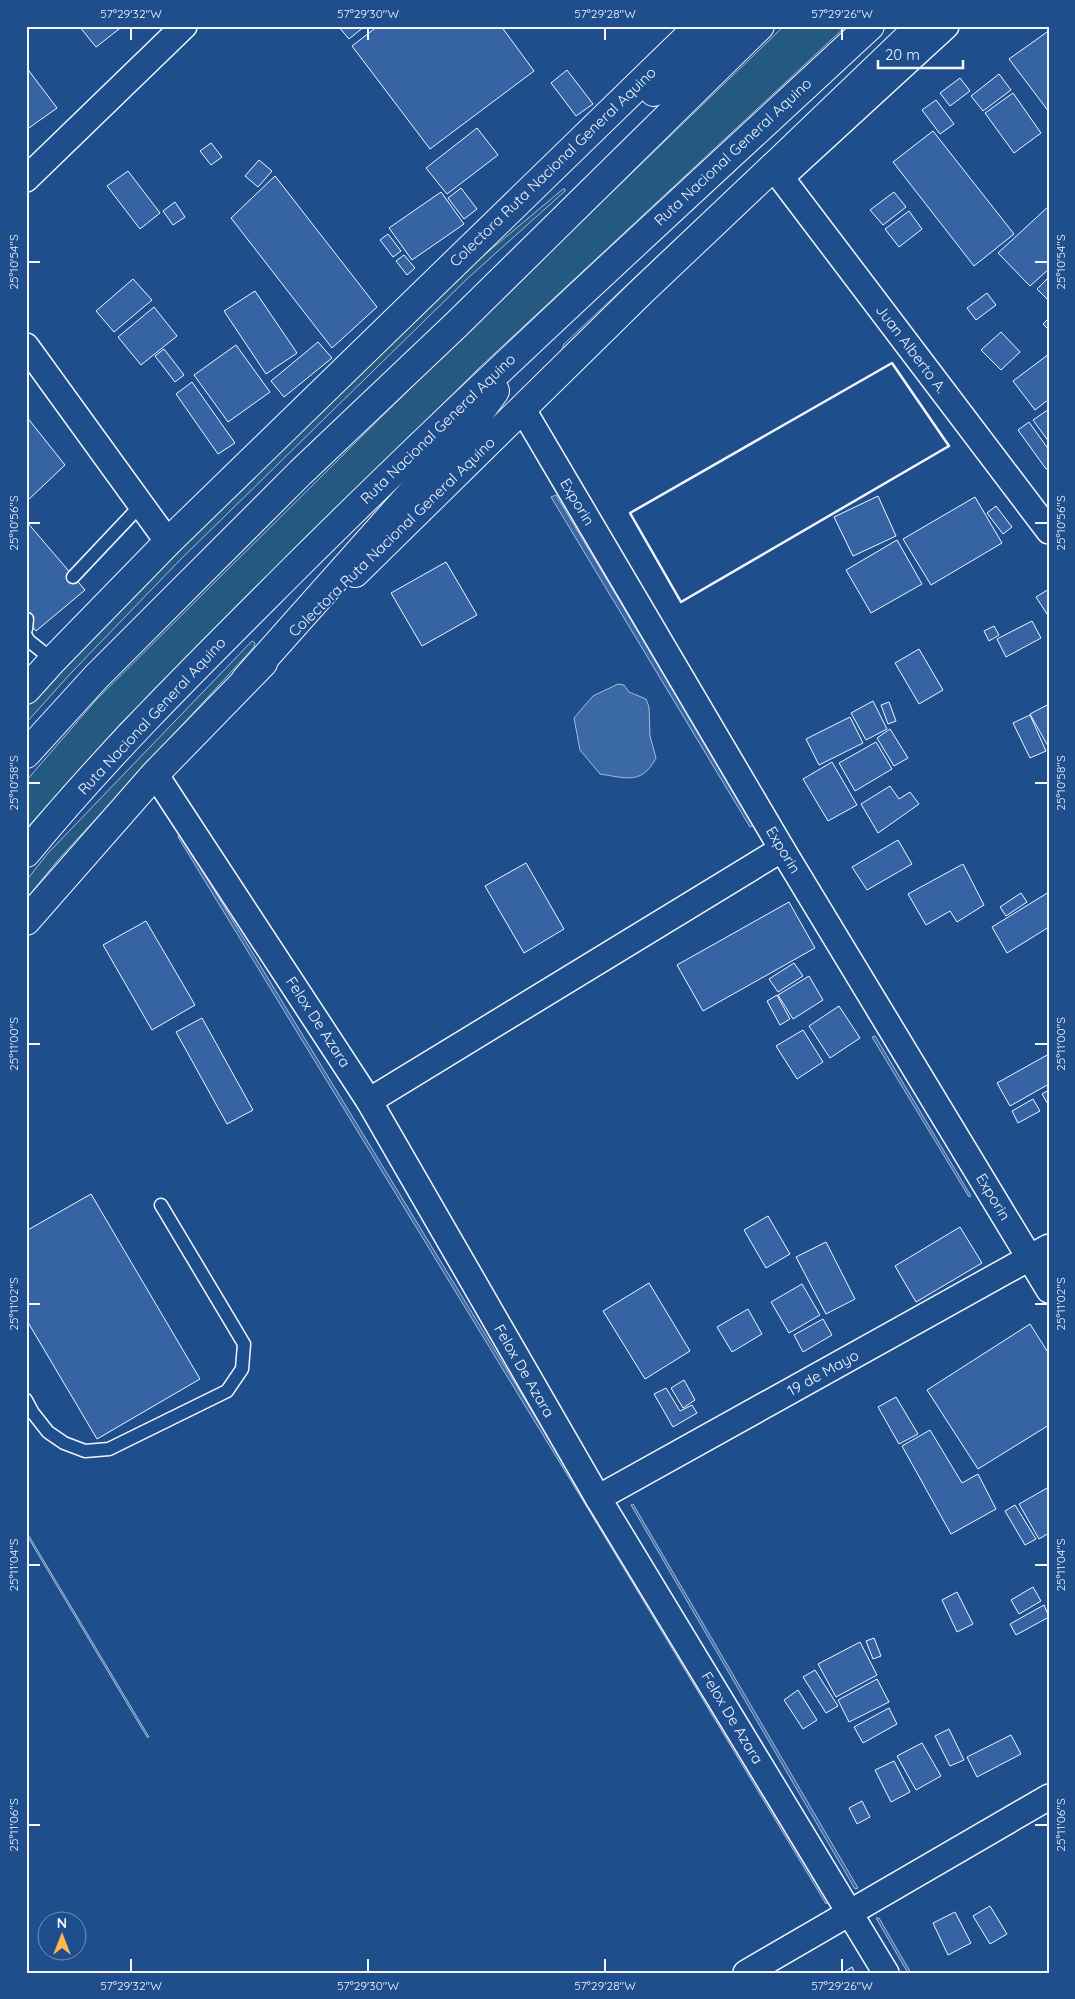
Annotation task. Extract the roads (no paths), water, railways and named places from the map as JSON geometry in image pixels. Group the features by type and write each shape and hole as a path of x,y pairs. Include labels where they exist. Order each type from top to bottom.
{"main road":[{"path":"501,218 734,26"},
{"path":"26,754 96,677 300,472 456,324 760,26"},
{"name":"Ruta Nacional General Aquino","path":"26,853 128,737 346,517 538,332 870,26"},
{"name":"Colectora Ruta Nacional General Aquino","path":"26,922 155,774 246,679 641,292 777,172 920,26"},
{"name":"Colectora Ruta Nacional General Aquino","path":"26,690 52,660 168,542 694,28"},
{"path":"246,679 464,434 538,332"}],"street":[{"path":"26,179 184,26"},
{"path":"777,172 946,26"},
{"name":"Juan Alberto A.","path":"777,172 1049,531"},
{"path":"26,346 140,506 168,542"},
{"name":"Exporin","path":"522,408 782,848 1039,1253 1049,1290"},
{"name":"Felox De Azara","path":"155,774 369,1101 598,1498 886,1973"},
{"path":"369,1101 782,848"},
{"name":"19 de Mayo","path":"598,1498 1039,1253"},
{"path":"746,1973 1049,1797"}],"lane":[{"path":"73,577 140,506"},
{"path":"26,636 29,641 52,660"},
{"path":"26,1400 33,1413 48,1432 64,1443 84,1452 109,1449 168,1422 228,1390 242,1369 244,1344 161,1205"}]}
